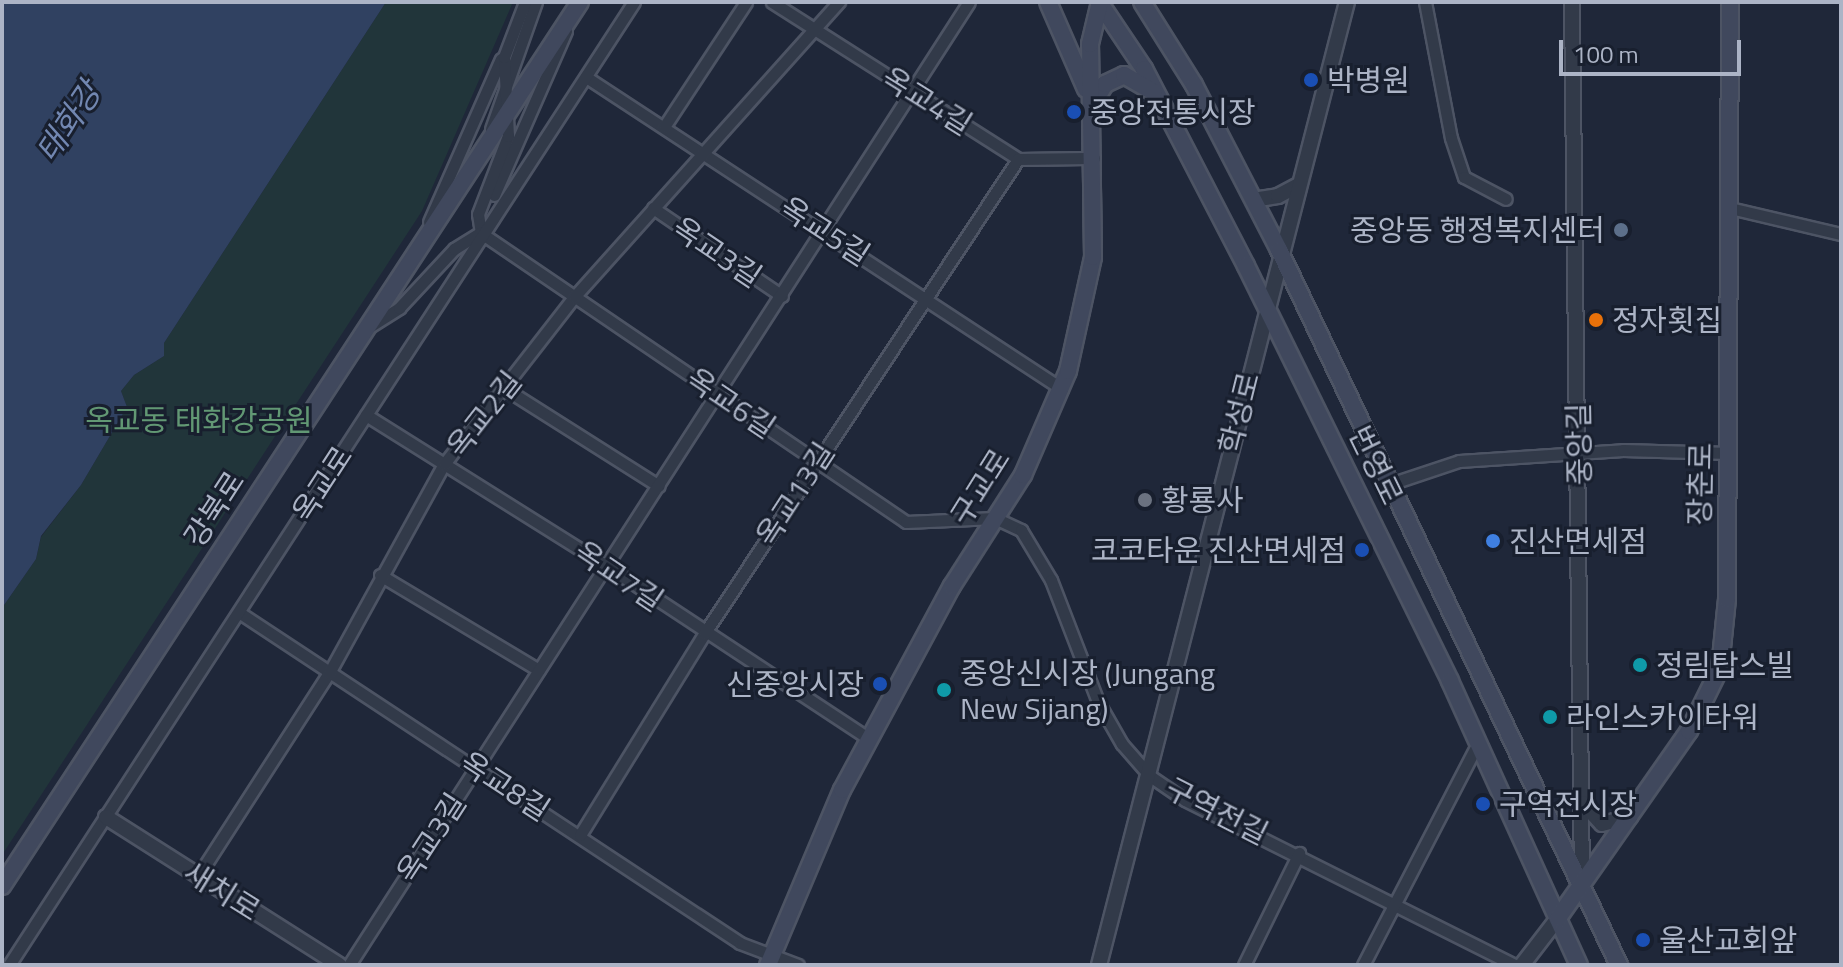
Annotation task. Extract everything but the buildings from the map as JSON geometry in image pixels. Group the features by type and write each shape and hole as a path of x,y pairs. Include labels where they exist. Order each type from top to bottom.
{"main road":[{"path":"1048,2 1092,106"},
{"name":"구교로","path":"770,961 814,848 869,739 1038,448 1062,389 1091,280 1094,158 1090,32 1099,2"},
{"name":"번영로","path":"1099,2 1162,101 1266,307 1478,743 1579,965"},
{"name":"번영로","path":"1142,2 1281,253 1393,483 1619,965"},
{"name":"장춘로","path":"1558,918 1689,731 1720,668 1729,453 1730,2"},
{"name":"강북로","path":"2,886 578,5"},
{"path":"1092,106 1105,84 1124,75 1141,81 1162,101"}],"street":[{"path":"411,257 525,2"},
{"path":"474,161 536,2"},
{"name":"옥교로","path":"9,965 240,613 481,233 634,2"},
{"path":"664,127 746,2"},
{"name":"옥교4길","path":"772,2 1018,159"},
{"name":"옥교2길","path":"198,876 329,673 380,575 444,464 574,297 701,150 839,2"},
{"name":"옥교3길","path":"349,965 914,92 969,2"},
{"name":"학성로","path":"1099,965 1347,2"},
{"path":"1439,2 1426,4 1451,138 1464,177 1506,199"},
{"name":"중앙길","path":"1572,2 1582,886"},
{"path":"362,332 399,308 454,249 481,233 503,173 555,66 578,5"},
{"path":"481,233 478,214 508,136 509,107 505,84 509,40"},
{"name":"옥교5길","path":"586,77 928,298 1062,389"},
{"path":"1018,159 1094,158"},
{"name":"옥교13길","path":"580,835 704,634 1018,159"},
{"path":"1253,200 1278,196 1299,185"},
{"name":"옥교3길","path":"653,208 782,296"},
{"path":"1730,208 1841,234"},
{"name":"옥교6길","path":"481,233 906,522 995,518"},
{"path":"504,388 659,486"},
{"name":"옥교7길","path":"366,415 607,566 704,634 869,739"},
{"path":"1393,483 1459,461 1579,452 1729,453"},
{"name":"구역전길","path":"995,518 1021,530 1037,551 1098,702 1122,744 1150,776 1185,800 1299,853 1515,965"},
{"path":"380,575 539,670"},
{"name":"옥교8길","path":"240,613 740,943 770,961 798,965"},
{"path":"1363,965 1478,743"},
{"path":"1583,803 1602,824 1616,824 1633,815"},
{"name":"새치로","path":"106,817 339,965"},
{"path":"1244,965 1299,853"},
{"path":"1522,965 1558,918"}],"green space":[{"name":"옥교동 태화강공원","path":"386,2 513,2 422,211 2,855 2,608 36,559 41,537 81,485 127,407 121,391 134,375 164,356 164,343"}],"water":[{"name":"태화강","path":"2,2 386,2 164,343 164,356 134,375 121,391 127,407 81,485 41,536 36,559 2,608"}],"place":[{"name":"박병원","path":"1311,80"},
{"name":"중앙전통시장","path":"1074,112"},
{"name":"중앙동 행정복지센터","path":"1621,230"},
{"name":"정자횟집","path":"1596,320"},
{"name":"황룡사","path":"1145,500"},
{"name":"진산면세점","path":"1493,541"},
{"name":"코코타운 진산면세점","path":"1362,550"},
{"name":"정림탑스빌","path":"1640,665"},
{"name":"신중앙시장","path":"880,684"},
{"name":"중앙신시장 (Jungang New Sijang)","path":"944,690"},
{"name":"라인스카이타워","path":"1550,717"},
{"name":"구역전시장","path":"1483,804"},
{"name":"울산교회앞","path":"1643,940"}]}
